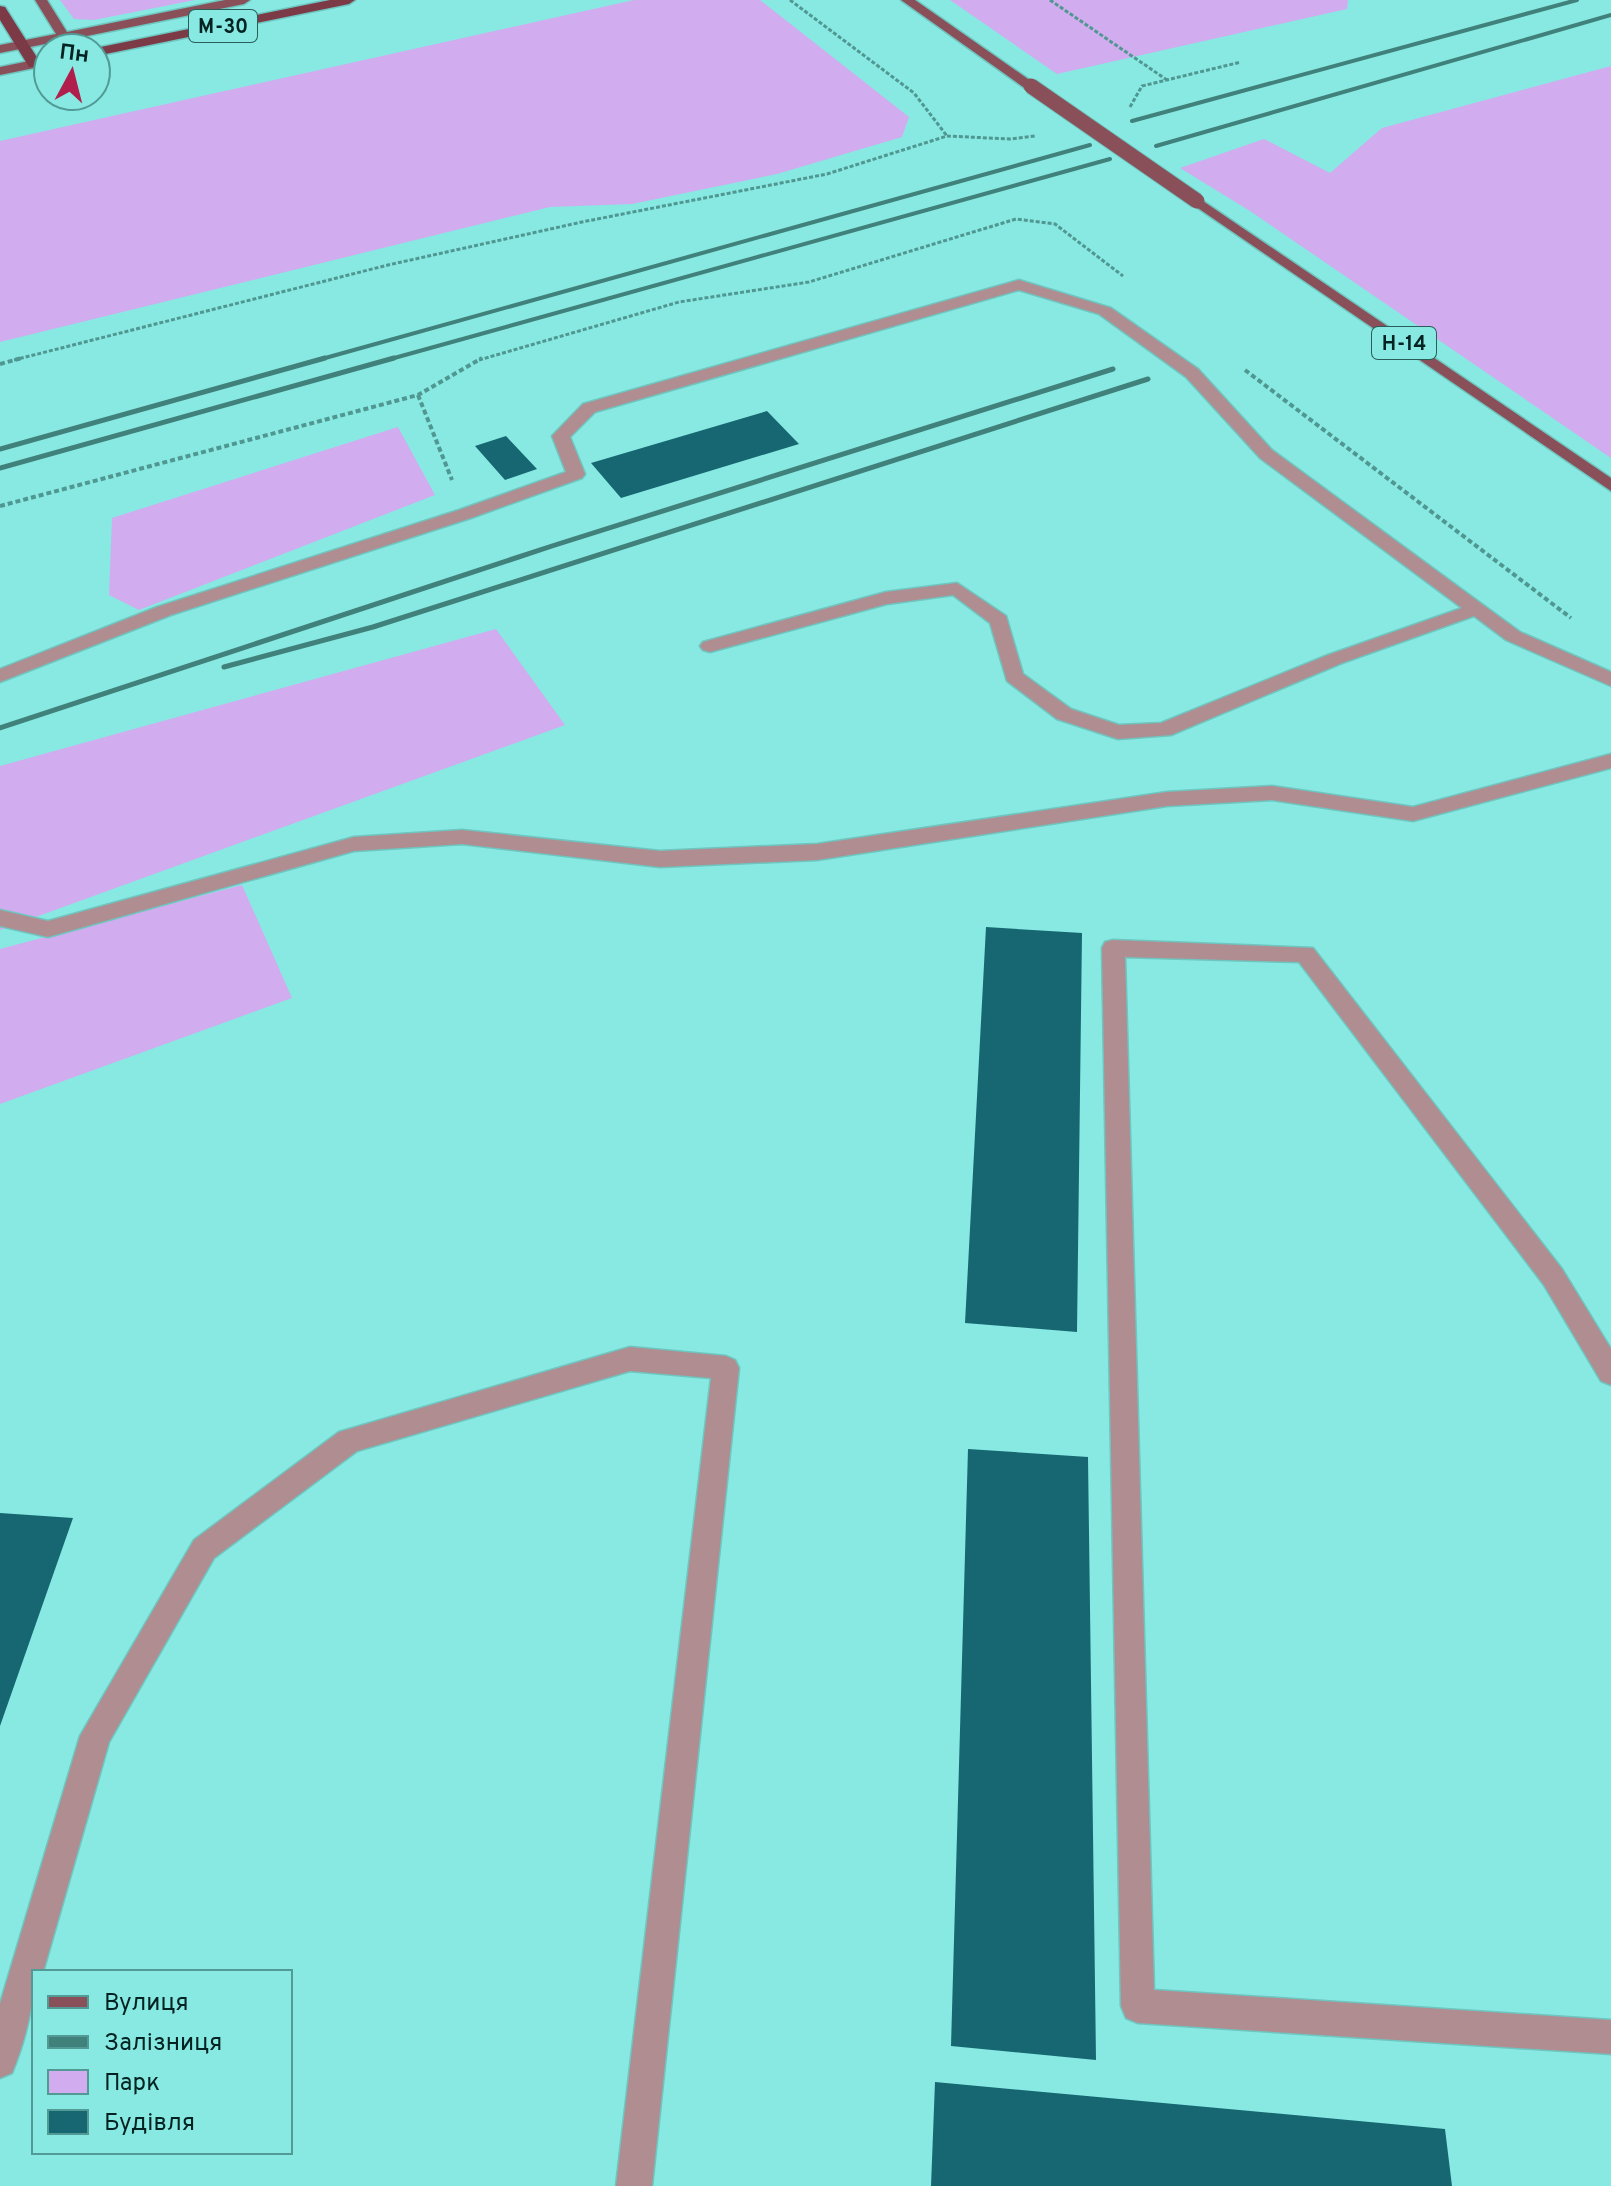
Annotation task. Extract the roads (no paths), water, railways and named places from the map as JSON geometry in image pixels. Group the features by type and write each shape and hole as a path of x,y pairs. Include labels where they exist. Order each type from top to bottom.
{"highway":[{"name":"М-30","path":"112,49 349,0"},
{"path":"0,10 22,45 32,54"}],"main road":[{"path":"41,0 62,32"},
{"path":"110,32 244,0"},
{"name":"Н-14","path":"907,0 1611,486"},
{"path":"0,49 32,44"},
{"path":"0,71 32,65"}],"lane":[{"path":"0,676 164,611 465,514 576,474 561,436 589,408 1019,285 1105,311 1192,373 1266,454 1513,636 1611,680"},
{"path":"710,646 886,598 957,589 999,620 1014,677 1064,714 1118,732 1164,730 1335,659 1476,609"},
{"path":"0,918 48,929 354,844 462,837 660,859 817,852 1167,799 1272,793 1413,814 1611,761"},
{"path":"1611,1373 1553,1277 1305,954 1113,948 1138,2006 1611,2037"},
{"path":"0,2061 95,1736 204,1549 349,1441 630,1359 726,1368 634,2186"}],"railway":[{"path":"1132,121 1577,0"},
{"path":"1156,146 1611,15"},
{"path":"318,360 1090,145"},
{"path":"387,360 1110,159"},
{"path":"0,449 325,358"},
{"path":"0,468 394,358"},
{"path":"0,728 552,546 1113,369"},
{"path":"224,667 373,627 1148,379"}]}
